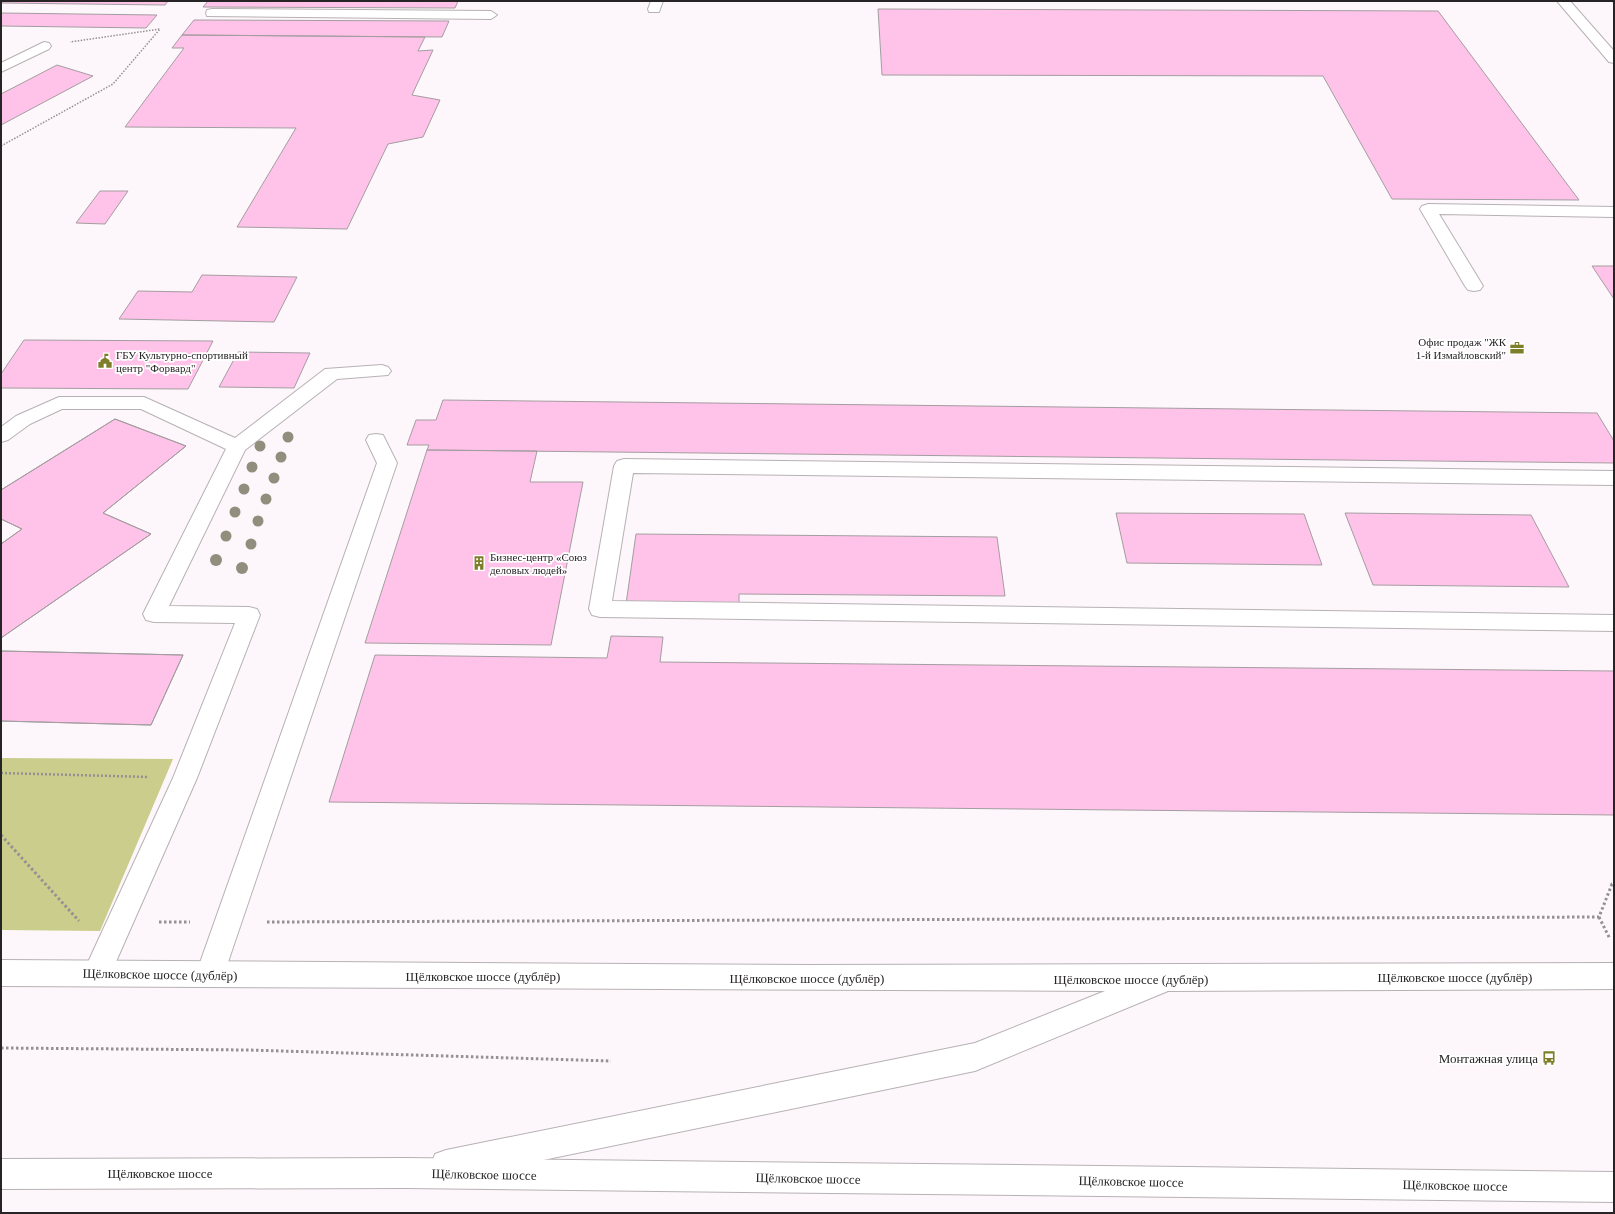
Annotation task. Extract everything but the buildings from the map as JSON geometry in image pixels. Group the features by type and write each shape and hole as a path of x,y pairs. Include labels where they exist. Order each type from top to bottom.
{"street":[{"path":"1563,1 1614,59"},
{"path":"212,13 491,15"},
{"path":"1,68 44,46"},
{"path":"1474,286 1428,210 1614,212"},
{"path":"97,973 185,778 249,615 154,614 237,446 332,373 382,371"},
{"path":"1,436 23,420 59,403 144,403 237,446"},
{"path":"210,974 227,921 387,463 376,440"},
{"path":"1614,478 624,466 600,609 1614,623"},
{"name":"Щёлковское шоссе (дублёр)","path":"1,973 1169,979 1614,976"},
{"path":"406,1173 976,1057 1169,979"},
{"name":"Щёлковское шоссе","path":"1,1174 406,1173 1614,1187"}],"path":[{"path":"1,146 113,84 160,29 44,46"},
{"path":"1,773 185,778"},
{"path":"1,835 80,921"},
{"path":"1611,942 1599,917 1612,884 1614,884"},
{"path":"120,922 1599,917"},
{"path":"1,1048 248,1050 611,1061"}],"green space":[{"path":"1,758 173,759 100,931 1,930"}],"place":[{"name":"Офис продаж \"ЖК 1-й Измайловский\"","path":"1517,348"},
{"name":"ГБУ Культурно-спортивный центр \"Форвард\"","path":"105,361"},
{"name":"Бизнес-центр «Союз деловых людей»","path":"479,563"},
{"name":"Монтажная улица","path":"1549,1058"}]}
